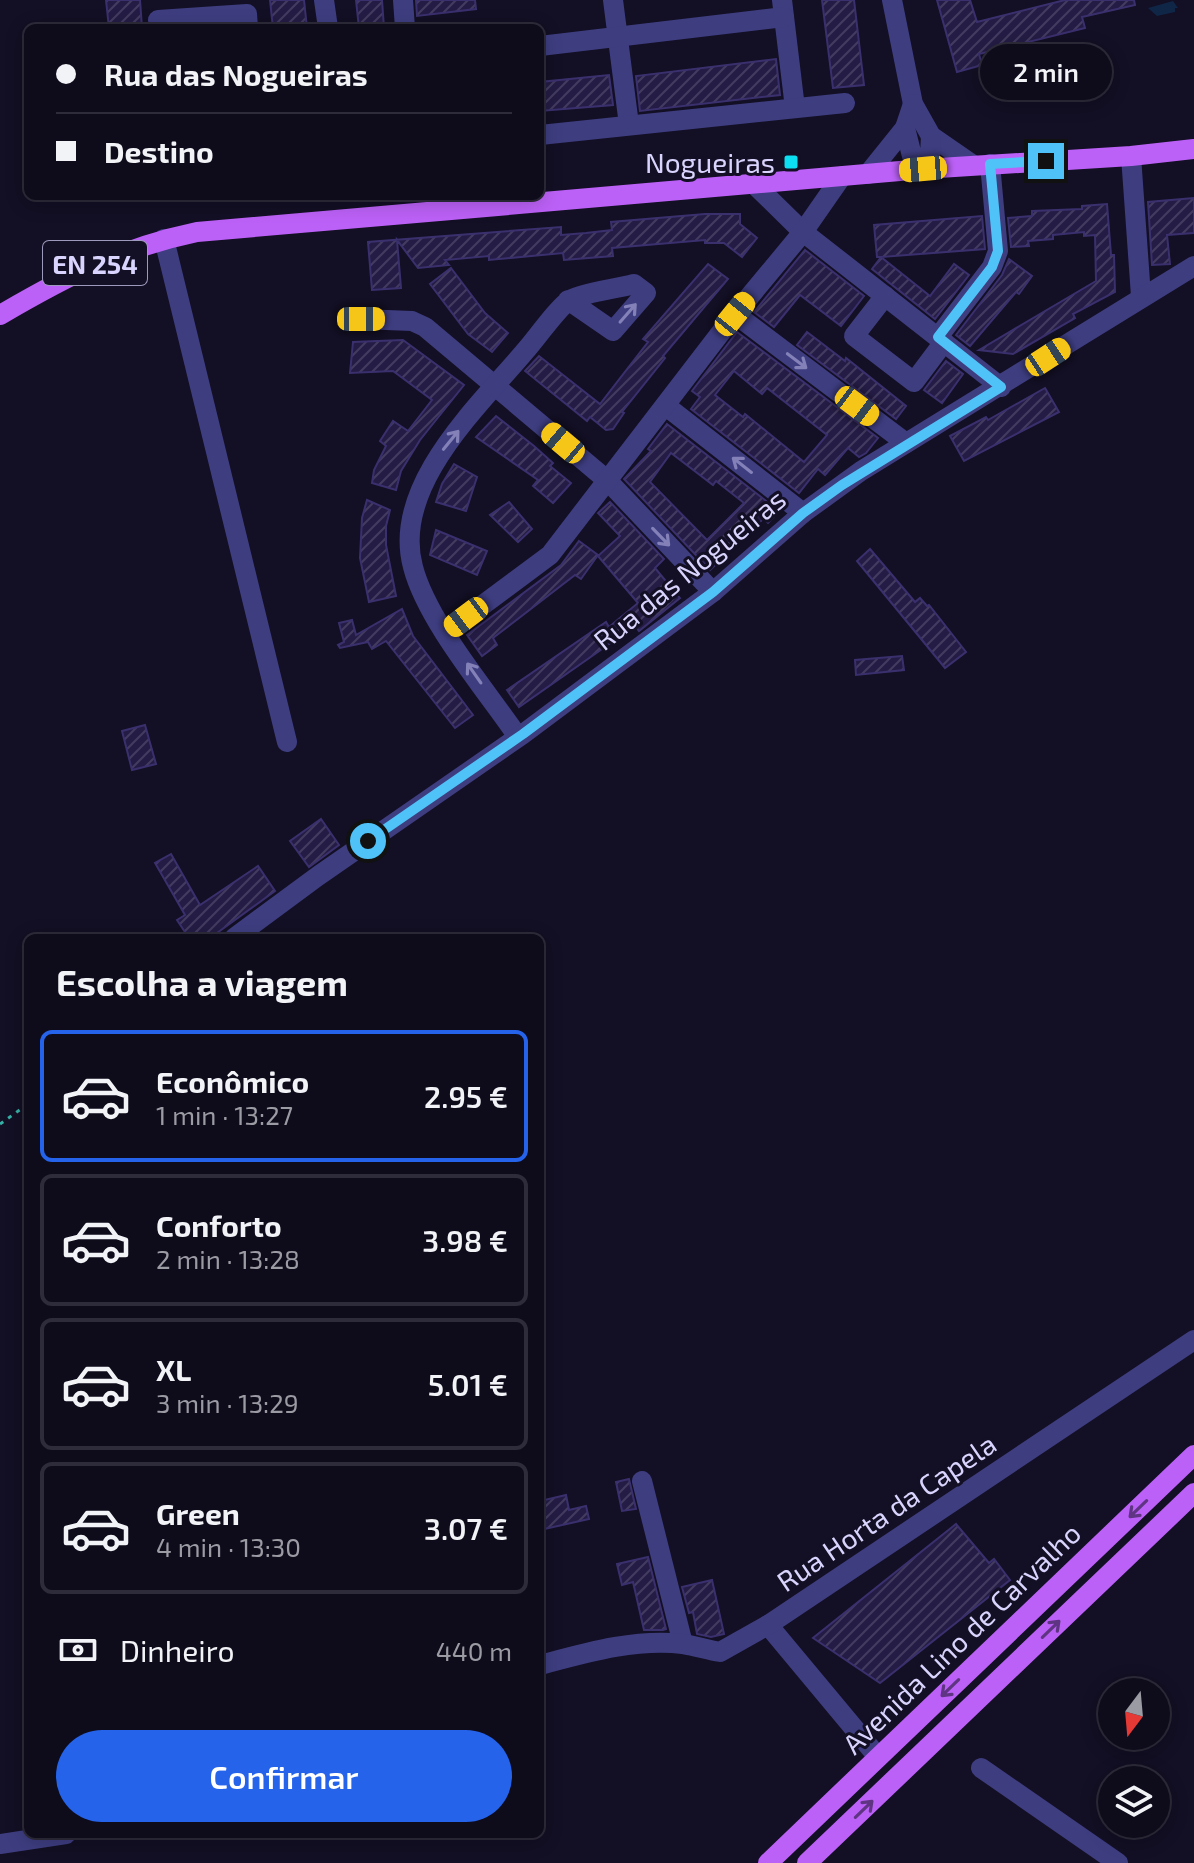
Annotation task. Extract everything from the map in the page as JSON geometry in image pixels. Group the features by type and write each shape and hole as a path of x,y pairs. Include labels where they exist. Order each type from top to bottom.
{"main road":[{"name":"EN 254","path":"0,315 75,272 122,252 197,232 923,169 1194,149"},
{"name":"Avenida Lino de Carvalho","path":"768,1863 1194,1455"},
{"name":"Avenida Lino de Carvalho","path":"807,1863 1194,1493"}],"street":[{"path":"324,0 327,24"},
{"path":"403,0 405,24"},
{"path":"613,0 629,125"},
{"path":"885,296 854,336 914,382 992,267 998,251 982,165 931,136 913,104 892,0"},
{"path":"544,46 618,37 783,9 795,108"},
{"path":"157,16 247,14 248,24"},
{"path":"544,135 845,103"},
{"path":"868,174 905,128 913,104"},
{"path":"905,128 912,156 923,169 930,155 931,136"},
{"path":"1131,156 1141,296"},
{"path":"445,633 550,555 735,314 803,232 842,176"},
{"path":"754,184 803,232 1001,387"},
{"path":"164,239 287,742"},
{"name":"Rua das Nogueiras","path":"239,934 518,737 713,592 803,513 861,471 1194,266"},
{"path":"518,737 445,633 425,599 412,566 410,527 420,489 443,450 568,300"},
{"path":"735,314 906,443"},
{"path":"361,319 412,321 425,327 608,481 713,592"},
{"path":"666,406 803,513"},
{"name":"Rua Horta da Capela","path":"544,1664 586,1652 642,1644 683,1644 720,1652 768,1625 1194,1340"},
{"path":"642,1481 683,1644"},
{"path":"768,1625 878,1757"},
{"path":"981,1768 1118,1863"},
{"path":"0,1844 40,1838"}],"path":[{"path":"0,1124 24,1107"}],"water":[{"path":"1173,1 1178,8 1175,12 1157,16 1148,8"}],"building":[{"path":"106,0 140,0 142,24 109,24"},
{"path":"270,0 304,0 307,24 273,24"},
{"path":"356,0 382,0 384,24 359,24"},
{"path":"416,0 475,0 476,9 417,16"},
{"path":"822,0 854,0 864,85 833,88"},
{"path":"937,0 970,0 977,22 1065,0 1134,0 1135,5 1082,17 1085,28 979,54 982,65 957,72"},
{"path":"776,59 780,95 640,111 636,76"},
{"path":"609,75 613,105 544,111 544,82"},
{"path":"1194,198 1194,233 1167,235 1170,264 1152,265 1148,202"},
{"path":"1107,204 1115,292 1073,314 1075,318 1013,354 979,350 1096,281 1095,235 1084,236 1084,232 1053,235 1053,239 1028,241 1029,246 1011,247 1008,218 1032,216 1032,211 1082,209 1082,206"},
{"path":"740,214 740,224 757,238 742,257 724,243 705,243 705,240 612,248 613,256 564,260 563,253 489,260 489,256 445,260 449,265 418,268 397,240 401,288 372,290 368,242 561,227 561,235 586,233 612,230 611,222"},
{"path":"982,216 985,249 877,257 874,225"},
{"path":"805,250 864,296 841,326 800,295 774,327 754,312"},
{"path":"881,257 930,296 954,264 969,275 935,319 872,269"},
{"path":"1009,259 1032,276 970,346 956,335 1002,275"},
{"path":"708,264 728,279 663,356 665,358 622,412 613,429 606,430 590,417 587,421 525,371 539,356 600,404 648,342 643,339"},
{"path":"451,268 485,313 508,333 492,352 468,334 430,284"},
{"path":"737,332 878,438 859,457 848,448 825,475 818,469 799,493 691,409 700,397 692,391","holes":["734,371 762,394 767,388 827,435 804,462 745,414 743,417 715,395"]},
{"path":"807,332 845,361 846,358 906,406 896,419 797,345"},
{"path":"403,340 464,385 420,440 401,471 396,490 372,483 374,470 386,446 380,441 393,421 408,431 432,400 393,371 350,373 353,342"},
{"path":"946,361 963,374 942,403 924,390"},
{"path":"1045,388 1059,412 964,461 950,436 986,417 988,420"},
{"path":"496,416 534,446 553,463 550,466 571,483 553,503 533,486 538,480 476,437"},
{"path":"667,424 779,511 768,523 763,519 710,570 624,479 651,451 648,449","holes":["671,453 713,485 716,481 744,503 707,540 650,482"]},
{"path":"454,464 477,477 466,511 436,502"},
{"path":"367,500 390,510 386,545 396,596 369,602 360,558 362,518"},
{"path":"509,502 532,529 518,542 490,515"},
{"path":"610,502 664,559 655,568 680,598 639,631 635,626 519,707 507,690 606,622 609,627 638,603 598,556 620,536 598,513"},
{"path":"436,530 487,551 477,575 430,555"},
{"path":"579,541 598,555 581,579 575,575 493,638 497,645 482,656 467,635 561,565"},
{"path":"870,549 915,602 920,598 929,605 966,652 945,668 857,561"},
{"path":"402,609 413,636 473,715 455,728 386,641 372,649 368,642 340,648 338,645 344,642 339,623 352,620 356,635"},
{"path":"902,656 904,670 856,675 855,660"},
{"path":"145,725 156,764 132,770 122,731"},
{"path":"321,819 339,845 309,867 290,841"},
{"path":"171,854 200,905 258,866 275,891 216,934 186,934 177,920 185,915 155,863"},
{"path":"629,1479 636,1509 622,1511 616,1482"},
{"path":"566,1495 569,1510 586,1506 589,1519 544,1529 544,1500"},
{"path":"956,1524 989,1563 994,1559 1010,1580 880,1683 813,1638"},
{"path":"648,1557 666,1629 663,1630 644,1630 633,1582 622,1585 617,1564"},
{"path":"712,1580 724,1634 711,1637 697,1634 693,1612 689,1613 682,1587"}],"place":[{"name":"Nogueiras","path":"791,162"}],"route":[{"path":"368,841 523,734 713,592 803,513 861,471 1001,387 938,337 992,267 998,251 990,164 1046,161"}]}
